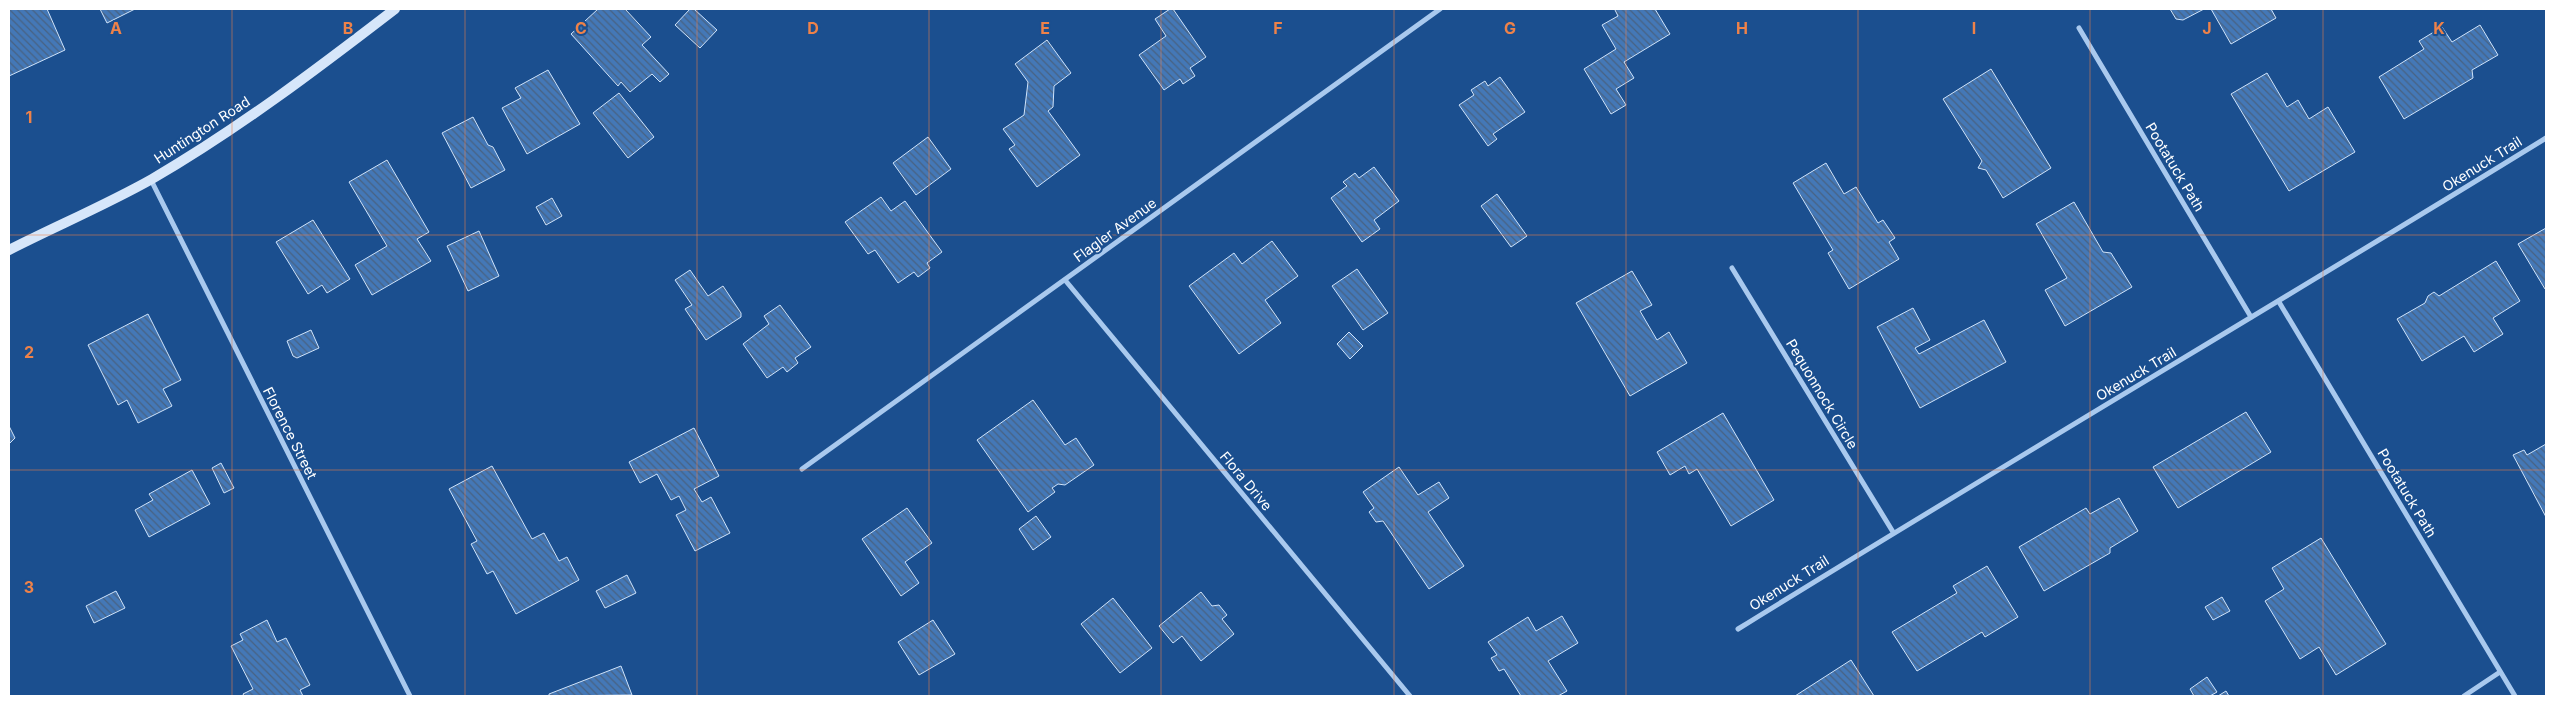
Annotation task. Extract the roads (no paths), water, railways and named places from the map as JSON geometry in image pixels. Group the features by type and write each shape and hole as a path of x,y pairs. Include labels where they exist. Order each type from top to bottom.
{"main road":[{"name":"Huntington Road","path":"9,250 151,179 272,100 395,9"}],"street":[{"name":"Flagler Avenue","path":"802,468 1440,9"},
{"name":"Pootatuck Path","path":"2079,28 2251,318"},
{"name":"Okenuck Trail","path":"1738,629 1893,532 2279,302 2546,138"},
{"name":"Florence Street","path":"151,179 410,696"},
{"name":"Pequonnock Circle","path":"1732,268 1893,532"},
{"name":"Flora Drive","path":"1065,280 1410,696"},
{"name":"Pootatuck Path","path":"2279,302 2515,696"},
{"path":"2464,696 2500,672"}]}
